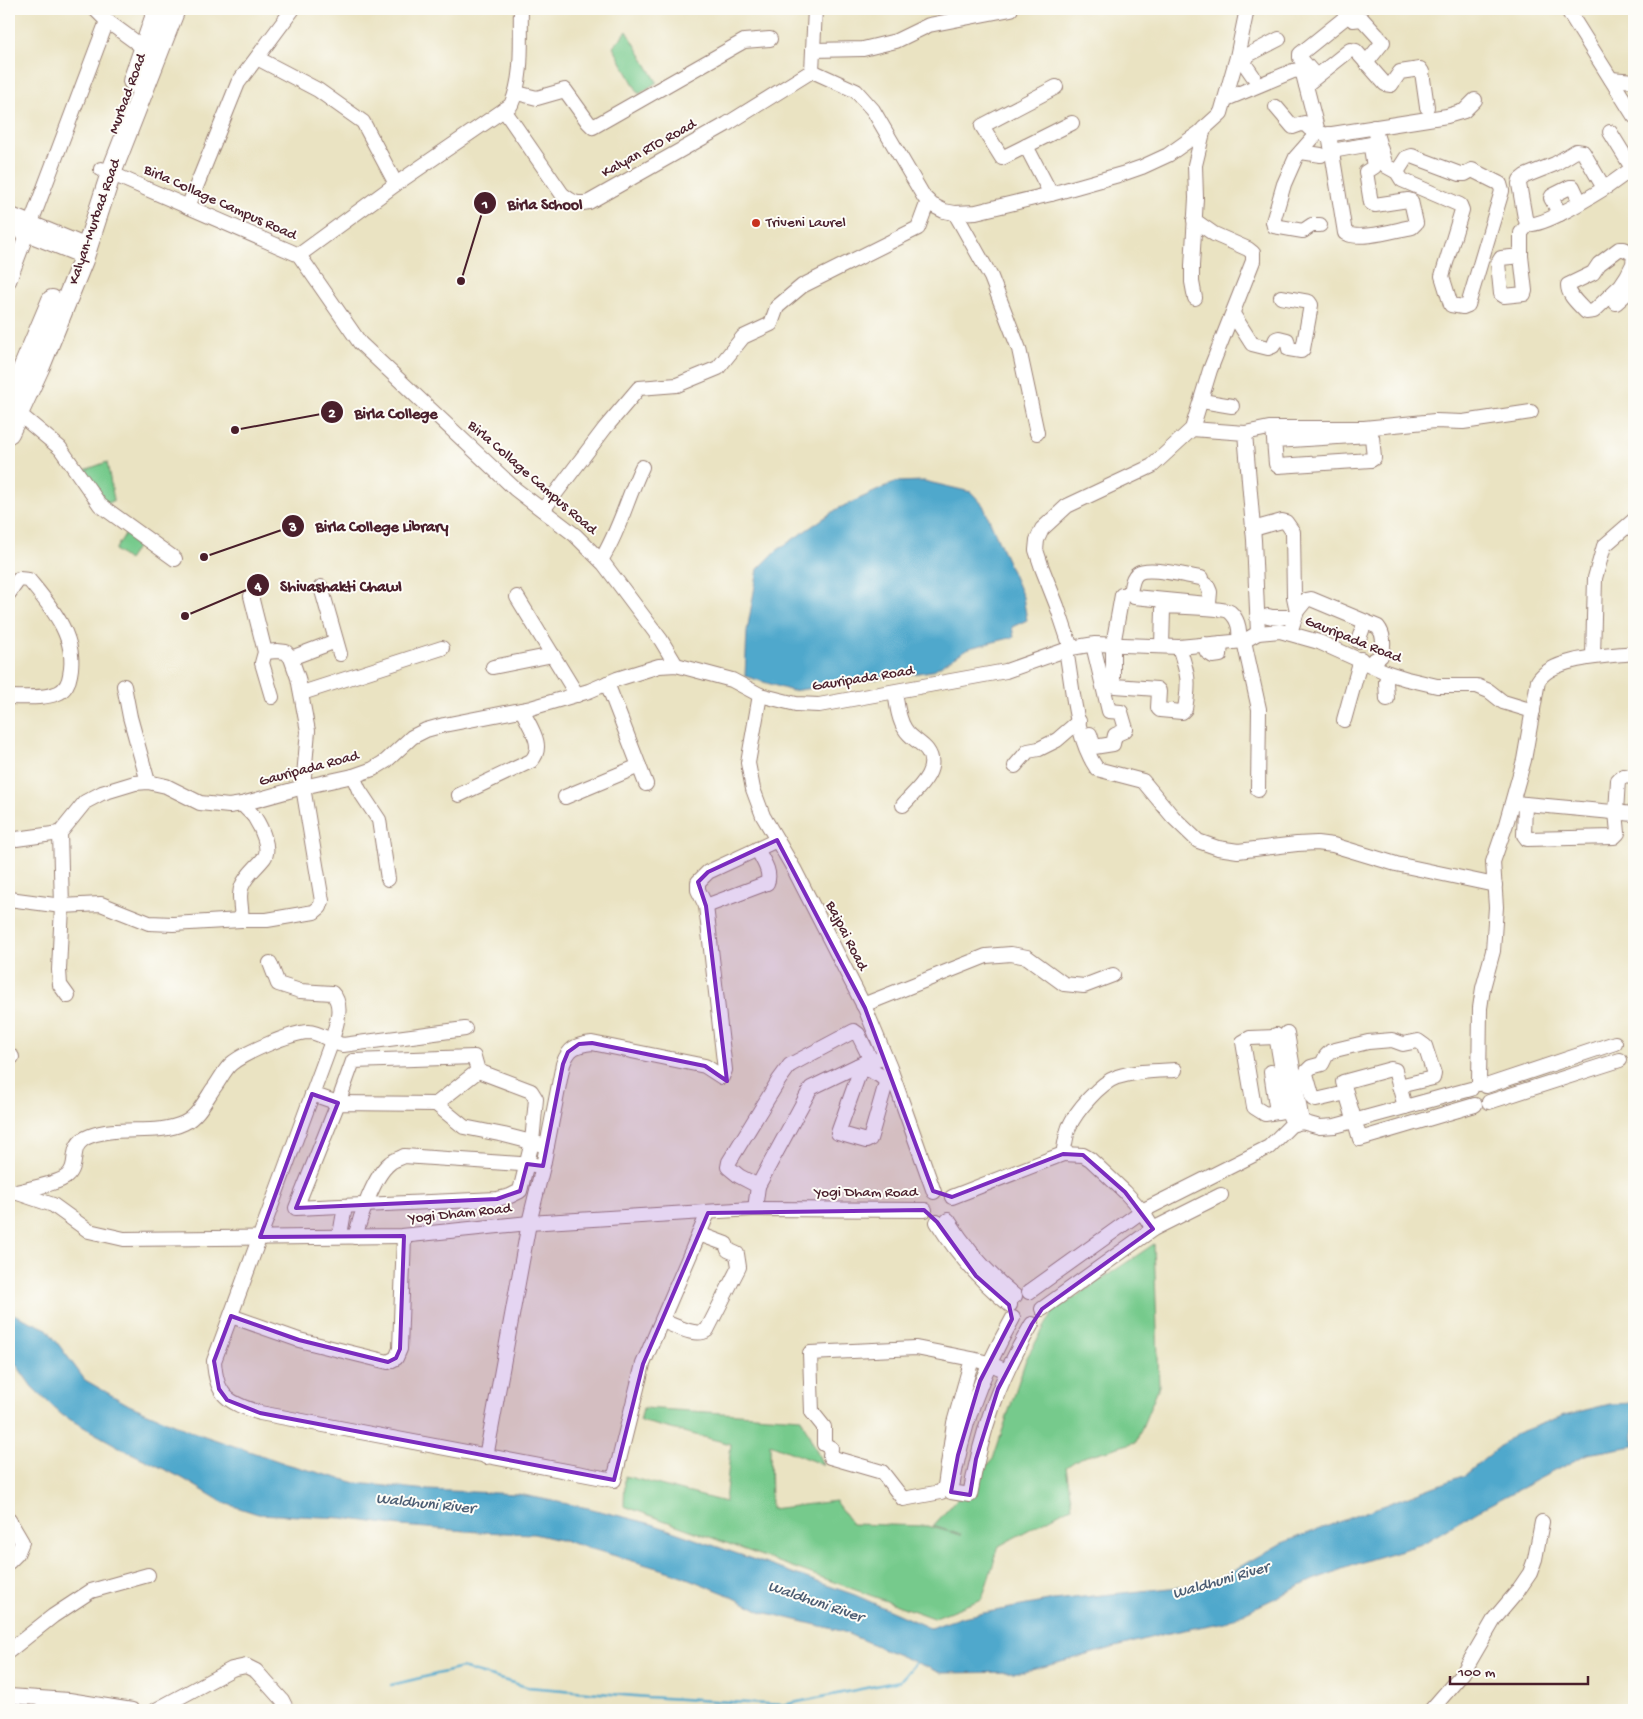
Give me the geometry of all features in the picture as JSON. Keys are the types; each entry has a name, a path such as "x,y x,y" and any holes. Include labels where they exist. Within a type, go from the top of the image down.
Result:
{"highway":[{"name":"Murbad Road","path":"106,171 158,9"},
{"name":"Kalyan-Murbad Road","path":"9,433 12,408 40,366 106,171 175,9"}],"street":[{"path":"95,9 107,21 144,48"},
{"path":"188,207 238,83 293,9"},
{"path":"521,9 517,93 537,98 565,90 593,127 744,41 770,39"},
{"path":"815,9 812,71 856,91 866,100 924,197 944,210 955,213 976,212 1052,194 1142,167 1168,155 1221,113 1240,60 1247,9"},
{"path":"813,50 864,50 896,41 930,25 1011,9"},
{"path":"1567,9 1634,116"},
{"path":"1366,62 1382,46 1383,42 1362,20 1353,20 1350,16 1346,16 1300,54 1300,58 1311,81 1345,233 1350,236 1412,227 1416,223 1411,201 1375,205 1371,203 1366,172 1374,167 1371,128"},
{"path":"9,281 107,21"},
{"path":"1240,60 1279,39"},
{"path":"1311,81 1350,50 1356,51 1385,84 1390,84 1400,72 1420,69 1427,107"},
{"path":"257,58 318,90 363,122 396,184"},
{"path":"1240,60 1253,76"},
{"path":"1226,99 1300,70 1311,81"},
{"name":"Kalyan RTO Road","path":"504,110 562,194 572,202 581,204 589,202 727,124 812,71"},
{"path":"1611,79 1634,81"},
{"path":"1056,87 982,126 1002,158 1072,123"},
{"name":"Birla Collage Campus Road","path":"299,255 396,184 511,105 517,93"},
{"path":"1276,107 1293,127 1306,120 1310,128 1324,133 1448,116 1464,111 1474,100"},
{"path":"1195,298 1192,274 1195,164 1204,128"},
{"path":"1371,128 1386,166 1397,172 1402,180 1460,205 1462,210 1442,276 1451,305 1463,307 1468,305 1502,191 1500,184 1472,170 1465,174 1460,174 1412,156 1406,158 1397,172"},
{"path":"1528,224 1534,225 1560,214 1634,169 1610,132"},
{"path":"1320,226 1312,225 1303,231 1274,226 1273,222 1284,184 1296,157 1324,133"},
{"path":"1301,152 1326,153 1371,144"},
{"path":"1026,146 1052,194"},
{"path":"1528,224 1525,218 1519,184 1520,180 1525,176 1555,164 1576,151 1583,152 1604,188"},
{"name":"Birla Collage Campus Road","path":"106,171 299,255 360,343 515,489 575,535 601,560 656,634 676,666"},
{"path":"1560,214 1551,198 1552,196 1573,187 1580,202"},
{"path":"543,510 604,428 639,388 677,385 718,368 743,337 771,324 776,307 802,286 918,228 928,201"},
{"path":"955,213 991,277 1019,349 1036,433"},
{"path":"9,214 30,228 80,249"},
{"path":"1093,645 1109,712 1121,712 1126,729 1115,735 1113,744 1094,747 1082,719 1068,649 1036,550 1037,540 1042,529 1067,506 1152,466 1192,429 1210,370 1253,261 1253,253 1248,249 1214,234 1194,220"},
{"path":"1521,256 1521,233 1528,224"},
{"path":"9,227 30,228"},
{"path":"1619,249 1624,249 1634,254 1627,276 1620,285 1594,311 1586,312 1575,300 1568,289 1568,285 1593,273 1599,264 1619,249"},
{"path":"1616,303 1634,286"},
{"path":"1233,314 1252,344 1268,348 1273,346 1276,339 1280,338 1287,340 1289,349 1301,350 1303,349 1310,302 1281,297"},
{"path":"1202,400 1232,406"},
{"path":"12,408 60,448 100,506 175,559"},
{"path":"1274,435 1434,421 1463,422 1531,412"},
{"path":"1192,429 1274,435 1369,436 1372,437 1374,458 1371,460 1278,466 1276,464 1274,435"},
{"path":"1245,433 1253,529 1258,633"},
{"path":"601,560 612,543 627,500 642,467"},
{"path":"1253,529 1282,520 1291,528 1293,532 1296,614"},
{"path":"1593,657 1595,578 1597,567 1604,546 1634,520"},
{"path":"1130,594 1133,579 1138,573 1147,570 1204,582 1210,592 1209,603 1207,604 1130,594 1122,595 1113,645 1113,684 1115,686 1157,688 1159,691 1158,708 1160,710 1182,712 1185,710 1189,685 1188,675 1179,647"},
{"path":"9,593 16,582 22,579 29,580 49,605 66,632 72,666 70,678 60,693 51,696 9,697"},
{"path":"291,658 338,648 320,587"},
{"path":"251,596 265,652 262,663 272,697"},
{"path":"518,597 577,694"},
{"path":"1290,633 1296,614 1306,600 1311,599 1378,627 1384,638 1380,656 1365,661 1344,720"},
{"path":"1162,646 1162,609 1167,606 1227,610 1236,619 1240,627 1241,641 1259,709 1258,790"},
{"path":"1268,616 1272,618 1296,614"},
{"path":"1358,641 1365,622"},
{"name":"Gauripada Road","path":"60,832 86,802 102,793 136,783 148,782 166,786 200,803 230,806 242,804 303,787 353,776 373,769 386,761 412,737 444,724 522,710 577,694 659,666 676,666 732,680 760,695 796,704 819,705 1006,670 1068,649 1093,645 1179,647 1241,641 1258,633 1280,631 1320,642 1365,661 1385,674 1437,686 1477,686 1489,691 1503,702 1533,711"},
{"path":"302,694 442,648"},
{"path":"9,900 62,906 101,904 149,923 173,924 267,920 298,916 314,912 320,908 322,892 303,787 308,731 302,694 291,658 286,652 277,650 265,652"},
{"path":"1634,653 1593,657 1556,666 1541,677 1537,686 1524,760 1519,803 1524,835 1527,839 1614,837 1618,833 1616,812 1618,780 1623,776 1634,777"},
{"path":"493,667 553,655"},
{"path":"1385,674 1387,699"},
{"path":"607,683 646,784"},
{"path":"124,686 130,717 148,782"},
{"path":"895,692 904,729 927,750 931,758 931,770 922,784 903,805"},
{"name":"Bajpai Road","path":"760,695 748,763 753,789 763,816 794,869 863,1005 885,1057 934,1192"},
{"path":"459,795 531,761 536,756 538,744 522,710"},
{"path":"1015,766 1028,751 1039,749 1057,740 1082,719"},
{"path":"1082,719 1081,733 1090,758 1097,770 1143,781 1173,817 1198,841 1218,848 1238,851 1297,844 1334,845 1396,864 1495,885"},
{"path":"565,797 639,766"},
{"path":"353,776 359,790 379,820 388,879"},
{"path":"1519,803 1634,814"},
{"path":"1482,1104 1469,1096 1479,1086 1480,1008 1483,988 1493,951 1496,906 1493,862 1519,803"},
{"path":"241,920 240,894 242,884 266,856 266,846 261,831 255,818 242,804"},
{"path":"9,840 60,832 62,906 59,970 60,985 68,996"},
{"path":"486,1456 529,1223 543,1166 563,1064 568,1052 579,1044 592,1043 705,1066 722,1077 725,1070 706,906 698,890 698,882 708,872 777,840"},
{"path":"706,906 767,882 769,873 757,849"},
{"path":"863,1005 986,956 1011,954 1027,957 1064,984 1084,986 1112,975"},
{"path":"270,963 278,984 300,991 332,993 337,998 340,1006 332,1042 214,1361 219,1390 227,1400 260,1413 614,1480 643,1364 708,1212"},
{"path":"13,1191 66,1177 72,1170 76,1148 80,1140 90,1135 161,1128 184,1123 194,1116 230,1065 250,1052 289,1036 308,1032 320,1034 332,1042 343,1045 465,1029"},
{"path":"758,1186 734,1173 728,1167 729,1162 779,1080 790,1065 854,1031 858,1034 862,1064 838,1133 866,1141 870,1139 886,1083 883,1077 862,1064"},
{"path":"1276,1036 1271,1066 1283,1111 1297,1123 1320,1127 1335,1126 1479,1086 1615,1043"},
{"path":"1276,1036 1289,1081 1297,1123"},
{"path":"1276,1036 1250,1038 1243,1042 1254,1107 1265,1114 1283,1111"},
{"path":"1346,1093 1316,1100 1313,1098 1306,1074 1307,1071 1311,1067 1322,1064 1331,1051 1368,1042 1392,1040 1403,1044 1418,1041 1425,1046 1434,1074 1433,1078 1399,1086"},
{"path":"474,1057 478,1071 531,1091 536,1098 532,1142 520,1191 510,1196 497,1198 296,1208 353,1061 474,1057"},
{"path":"755,1209 758,1186 811,1088 862,1064 885,1057"},
{"path":"1405,1107 1395,1070 1391,1069 1343,1082 1360,1139 1482,1104 1620,1060"},
{"path":"1063,1154 1069,1127 1090,1098 1101,1087 1115,1078 1137,1072 1175,1070"},
{"path":"436,1104 478,1071"},
{"path":"1283,1111 1289,1081"},
{"path":"1479,1086 1491,1095 1482,1104"},
{"path":"314,1090 339,1099 436,1104 464,1127 547,1146"},
{"path":"1029,1292 1142,1211 1269,1148 1297,1123"},
{"path":"952,1197 1063,1154 1083,1155 1090,1159 1125,1192 1142,1211 1153,1229"},
{"path":"355,1237 364,1205 382,1173 389,1163 404,1156 543,1166"},
{"name":"Yogi Dham Road","path":"13,1191 53,1205 89,1231 124,1239 404,1236 529,1223 755,1209 925,1210"},
{"path":"944,1191 955,1201 955,1212 943,1221 930,1217 925,1210 926,1200 934,1192 944,1191"},
{"path":"1042,1309 1153,1229 1221,1195"},
{"path":"340,1236 345,1206"},
{"path":"943,1221 948,1239 966,1264 993,1292 1012,1307 1021,1324 1032,1324"},
{"path":"662,1321 695,1332 703,1333 708,1330 739,1267 737,1254 728,1250 726,1244 698,1234"},
{"path":"231,1316 299,1340 388,1362 396,1358 400,1349 404,1236"},
{"path":"1021,1292 1029,1292 1040,1300 1042,1309 1039,1318 1032,1324 998,1389 976,1459 970,1495 951,1492 967,1418 1012,1307 1021,1292"},
{"path":"972,1359 954,1423 945,1486 941,1492 902,1499 882,1472 830,1457 831,1448 824,1444 824,1427 812,1412 810,1354 916,1348 972,1359 988,1363 1007,1371"},
{"path":"9,1520 22,1542 17,1554 9,1562"},
{"path":"1431,1710 1463,1673 1495,1618 1530,1573 1535,1559 1542,1522"},
{"path":"9,1651 53,1616 91,1591 148,1575"},
{"path":"156,1710 232,1669 246,1666 256,1671 282,1700 285,1706 284,1710"},
{"path":"9,1696 69,1700 132,1710"}],"highlighted area":[{"path":"777,840 865,1008 933,1191 952,1197 1063,1154 1083,1155 1125,1192 1153,1229 1042,1309 1032,1324 998,1389 976,1459 970,1495 951,1492 958,1455 980,1381 1012,1319 1009,1305 976,1276 937,1222 924,1210 708,1213 643,1364 614,1480 260,1413 227,1400 219,1389 214,1361 231,1316 299,1340 388,1362 396,1358 400,1349 404,1236 260,1237 312,1094 338,1103 296,1208 497,1199 520,1191 527,1164 543,1166 563,1064 568,1052 579,1044 592,1043 705,1066 727,1081 706,906 698,882 708,872"}],"green space":[{"path":"627,31 657,82 639,94 613,47"},
{"path":"107,462 114,500 106,505 82,471"},
{"path":"127,531 141,541 128,560 115,550"},
{"path":"1154,1244 1159,1386 1136,1442 1080,1458 1066,1467 1072,1506 999,1546 982,1599 933,1618 624,1506 625,1476 725,1502 731,1444 640,1421 643,1408 801,1418 823,1465 770,1444 771,1509 835,1501 852,1524 928,1526 961,1535 933,1526 993,1459 1026,1359 1053,1312"}],"water":[{"path":"924,481 971,492 983,505 1023,597 1027,620 1012,627 1014,637 969,648 932,671 792,691 745,676 747,631 758,569 776,551 837,509 896,482"},
{"name":"Waldhuni River","path":"9,1312 47,1329 85,1380 129,1405 190,1431 287,1464 356,1483 428,1490 518,1494 588,1508 652,1524 855,1595 930,1628 962,1617 1054,1600 1209,1584 1282,1543 1465,1475 1515,1434 1565,1415 1610,1404 1634,1403 1634,1446 1587,1454 1477,1511 1422,1544 1368,1560 1313,1580 1225,1622 1164,1634 1024,1672 941,1673 841,1631 763,1612 724,1593 674,1573 568,1542 534,1534 401,1526 342,1518 258,1514 224,1503 182,1478 121,1448 62,1415 32,1387 13,1360 9,1358"}],"waterway":[{"path":"391,1685 462,1668 527,1687 647,1697 783,1705 900,1681 917,1661"}],"place":[{"name":"Triveni Laurel","path":"756,223"},
{"name":"Birla School","path":"461,281"},
{"name":"Birla College","path":"235,430"},
{"name":"Birla College Library","path":"204,557"},
{"name":"Shivashakti Chawl","path":"185,616"}]}
